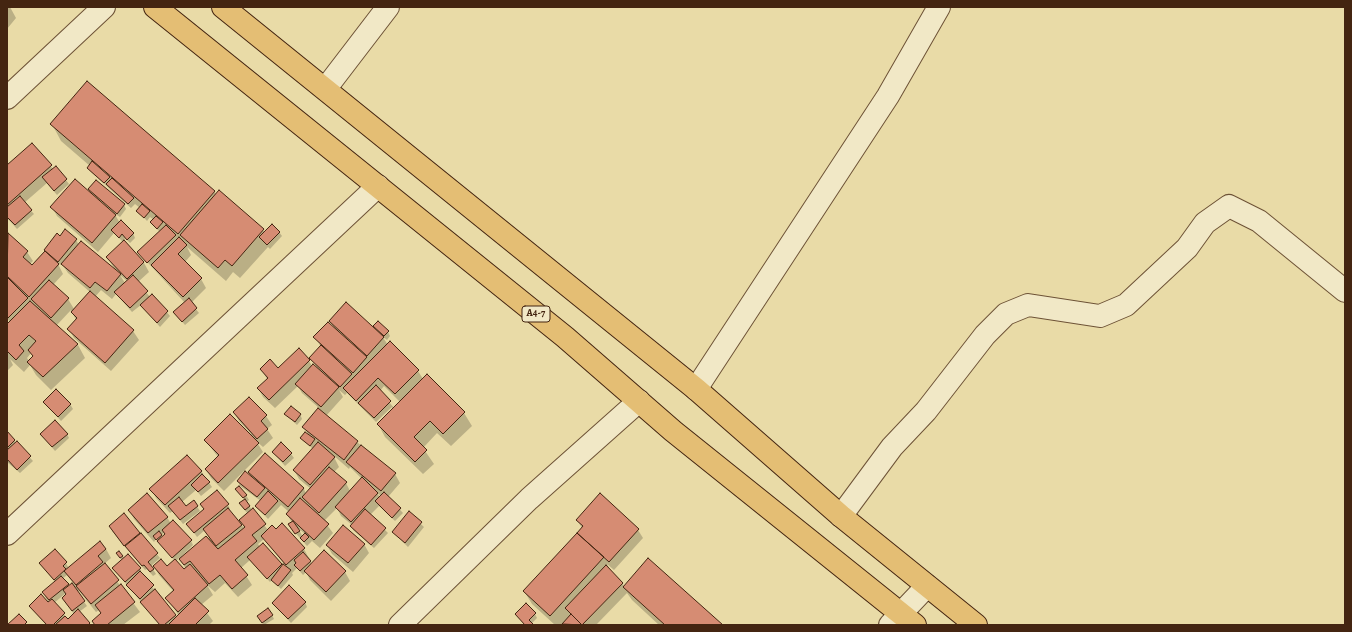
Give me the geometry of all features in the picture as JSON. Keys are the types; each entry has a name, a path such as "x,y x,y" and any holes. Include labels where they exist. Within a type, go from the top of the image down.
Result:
{"highway":[{"name":"A4-7","path":"155,7 565,337 638,401 902,622"},
{"path":"223,7 326,88 696,389 841,516 976,625"}],"street":[{"path":"7,98 104,7"},
{"path":"326,88 388,7"},
{"path":"696,389 888,96 939,7"},
{"path":"7,534 378,186"},
{"path":"841,516 892,447 926,411 985,335 1006,314 1028,304 1100,316 1126,305 1187,248 1205,223 1229,206 1259,222 1345,292"},
{"path":"400,625 529,499 638,401"},
{"path":"902,622 927,586"}],"building":[{"path":"87,81 215,191 178,234 50,124"},
{"path":"32,143 52,165 7,205 7,165"},
{"path":"92,161 110,177 104,183 87,168"},
{"path":"56,166 67,179 54,191 42,177"},
{"path":"112,178 134,198 128,204 106,184"},
{"path":"75,179 116,215 92,243 50,207"},
{"path":"96,180 125,204 117,214 88,189"},
{"path":"219,190 264,229 232,266 225,260 218,268 180,235"},
{"path":"20,196 32,210 15,225 7,217 7,207"},
{"path":"142,204 150,211 144,218 136,211"},
{"path":"156,216 163,222 157,229 150,222"},
{"path":"121,220 134,233 127,240 122,234 119,238 111,230"},
{"path":"272,224 280,232 267,245 259,237"},
{"path":"166,225 176,235 147,263 137,252"},
{"path":"65,229 77,239 58,262 44,250 57,233 60,236"},
{"path":"8,233 28,251 23,257 32,265 45,251 59,264 29,297 7,276"},
{"path":"179,237 187,245 178,254 202,278 183,297 151,265"},
{"path":"124,240 144,262 127,279 106,257"},
{"path":"81,241 121,274 107,291 95,282 90,288 61,264"},
{"path":"133,275 148,291 130,308 114,292"},
{"path":"7,277 28,298 8,318 7,317"},
{"path":"49,280 69,298 51,318 31,299"},
{"path":"90,291 134,330 105,363 67,329 77,318 71,312"},
{"path":"152,294 168,311 157,323 140,305"},
{"path":"189,298 197,308 182,322 173,312"},
{"path":"30,301 78,344 43,377 27,362 33,356 28,350 36,341 29,335 19,345 24,351 16,360 7,351 7,324"},
{"path":"346,302 384,337 367,356 329,321"},
{"path":"378,321 389,331 384,336 373,326"},
{"path":"328,322 367,357 353,373 313,337"},
{"path":"390,341 419,370 395,394 378,378 356,401 343,388"},
{"path":"321,345 352,374 340,387 309,358"},
{"path":"299,348 310,360 269,400 257,388 268,378 260,369 270,359 278,368"},
{"path":"313,364 339,387 321,407 295,384"},
{"path":"427,374 465,412 443,434 430,421 414,437 427,450 415,462 377,424"},
{"path":"376,385 391,401 374,418 358,403"},
{"path":"56,389 71,404 58,417 43,402"},
{"path":"249,397 267,415 261,421 268,429 257,439 233,412"},
{"path":"291,406 301,414 295,422 284,414"},
{"path":"318,408 358,441 344,460 302,427"},
{"path":"230,414 259,443 218,483 205,469 219,455 204,440"},
{"path":"55,420 68,434 52,447 40,434"},
{"path":"7,431 15,440 7,448"},
{"path":"305,432 315,439 310,446 300,438"},
{"path":"17,441 31,456 17,470 7,459 7,450"},
{"path":"281,442 292,453 283,462 272,452"},
{"path":"318,442 335,457 310,485 293,470"},
{"path":"361,445 396,473 381,491 346,462"},
{"path":"265,453 304,488 288,507 248,472"},
{"path":"187,455 202,471 165,505 149,489"},
{"path":"329,467 347,482 319,513 302,497"},
{"path":"245,471 265,488 257,497 237,481"},
{"path":"202,474 210,482 198,492 191,485"},
{"path":"362,477 378,493 351,522 335,507"},
{"path":"239,486 247,495 243,498 235,489"},
{"path":"217,490 229,504 194,533 186,524 204,509 200,504"},
{"path":"268,491 278,501 265,515 255,506"},
{"path":"384,492 401,508 392,518 375,501"},
{"path":"147,493 168,517 148,533 128,510"},
{"path":"600,493 639,529 609,562 577,533 583,526 576,520"},
{"path":"179,497 186,506 194,500 198,506 180,520 168,506"},
{"path":"300,498 329,524 314,540 286,514"},
{"path":"245,499 250,506 245,510 239,503"},
{"path":"228,508 242,525 216,546 203,529"},
{"path":"253,508 266,524 252,535 257,541 235,560 248,575 232,589 220,575 209,584 190,561 184,565 179,559 206,536 218,549 245,527 239,520"},
{"path":"365,509 386,528 371,545 350,526"},
{"path":"409,511 422,522 405,543 392,532"},
{"path":"124,513 140,533 124,546 109,526"},
{"path":"173,520 192,540 172,558 157,541 165,534 162,530"},
{"path":"293,521 300,531 295,534 288,524"},
{"path":"282,523 305,548 286,565 261,536 272,525 276,529"},
{"path":"343,525 365,544 348,563 326,545"},
{"path":"159,531 162,535 156,540 153,536"},
{"path":"141,533 158,553 148,562 154,569 150,572 144,565 142,566 125,546"},
{"path":"305,533 309,537 304,542 300,538"},
{"path":"577,533 604,557 550,616 523,591"},
{"path":"100,541 106,549 98,556 103,562 76,585 64,571"},
{"path":"263,543 282,564 267,579 247,557"},
{"path":"55,549 67,562 63,566 66,569 54,580 39,563"},
{"path":"324,550 346,571 326,592 304,571"},
{"path":"119,551 123,556 120,558 116,553"},
{"path":"303,552 311,561 300,571 294,565 296,563 294,560"},
{"path":"128,554 141,568 125,582 112,568"},
{"path":"648,558 723,625 665,625 623,587"},
{"path":"161,559 167,566 175,559 184,569 190,564 208,585 178,612 165,598 174,590 153,566"},
{"path":"105,563 119,580 91,604 76,586"},
{"path":"283,564 291,570 278,586 271,580"},
{"path":"606,565 623,583 582,625 565,608"},
{"path":"140,571 154,585 140,599 126,585"},
{"path":"61,576 69,584 49,600 42,592"},
{"path":"72,583 85,601 72,611 62,598 66,594 63,590"},
{"path":"121,584 135,602 107,625 95,625 92,621 101,613 95,605"},
{"path":"289,585 306,602 288,619 272,603"},
{"path":"155,589 176,615 164,625 160,625 140,602"},
{"path":"41,594 48,602 52,599 65,613 53,625 47,625 29,606"},
{"path":"195,598 209,611 195,625 168,625"},
{"path":"526,603 536,613 529,620 534,625 525,625 515,614"},
{"path":"268,608 273,615 262,623 257,616"},
{"path":"78,609 90,623 88,625 55,625 65,616 68,619"},
{"path":"19,614 27,622 24,625 7,625"},
{"path":"571,614 582,625 562,624"}]}
